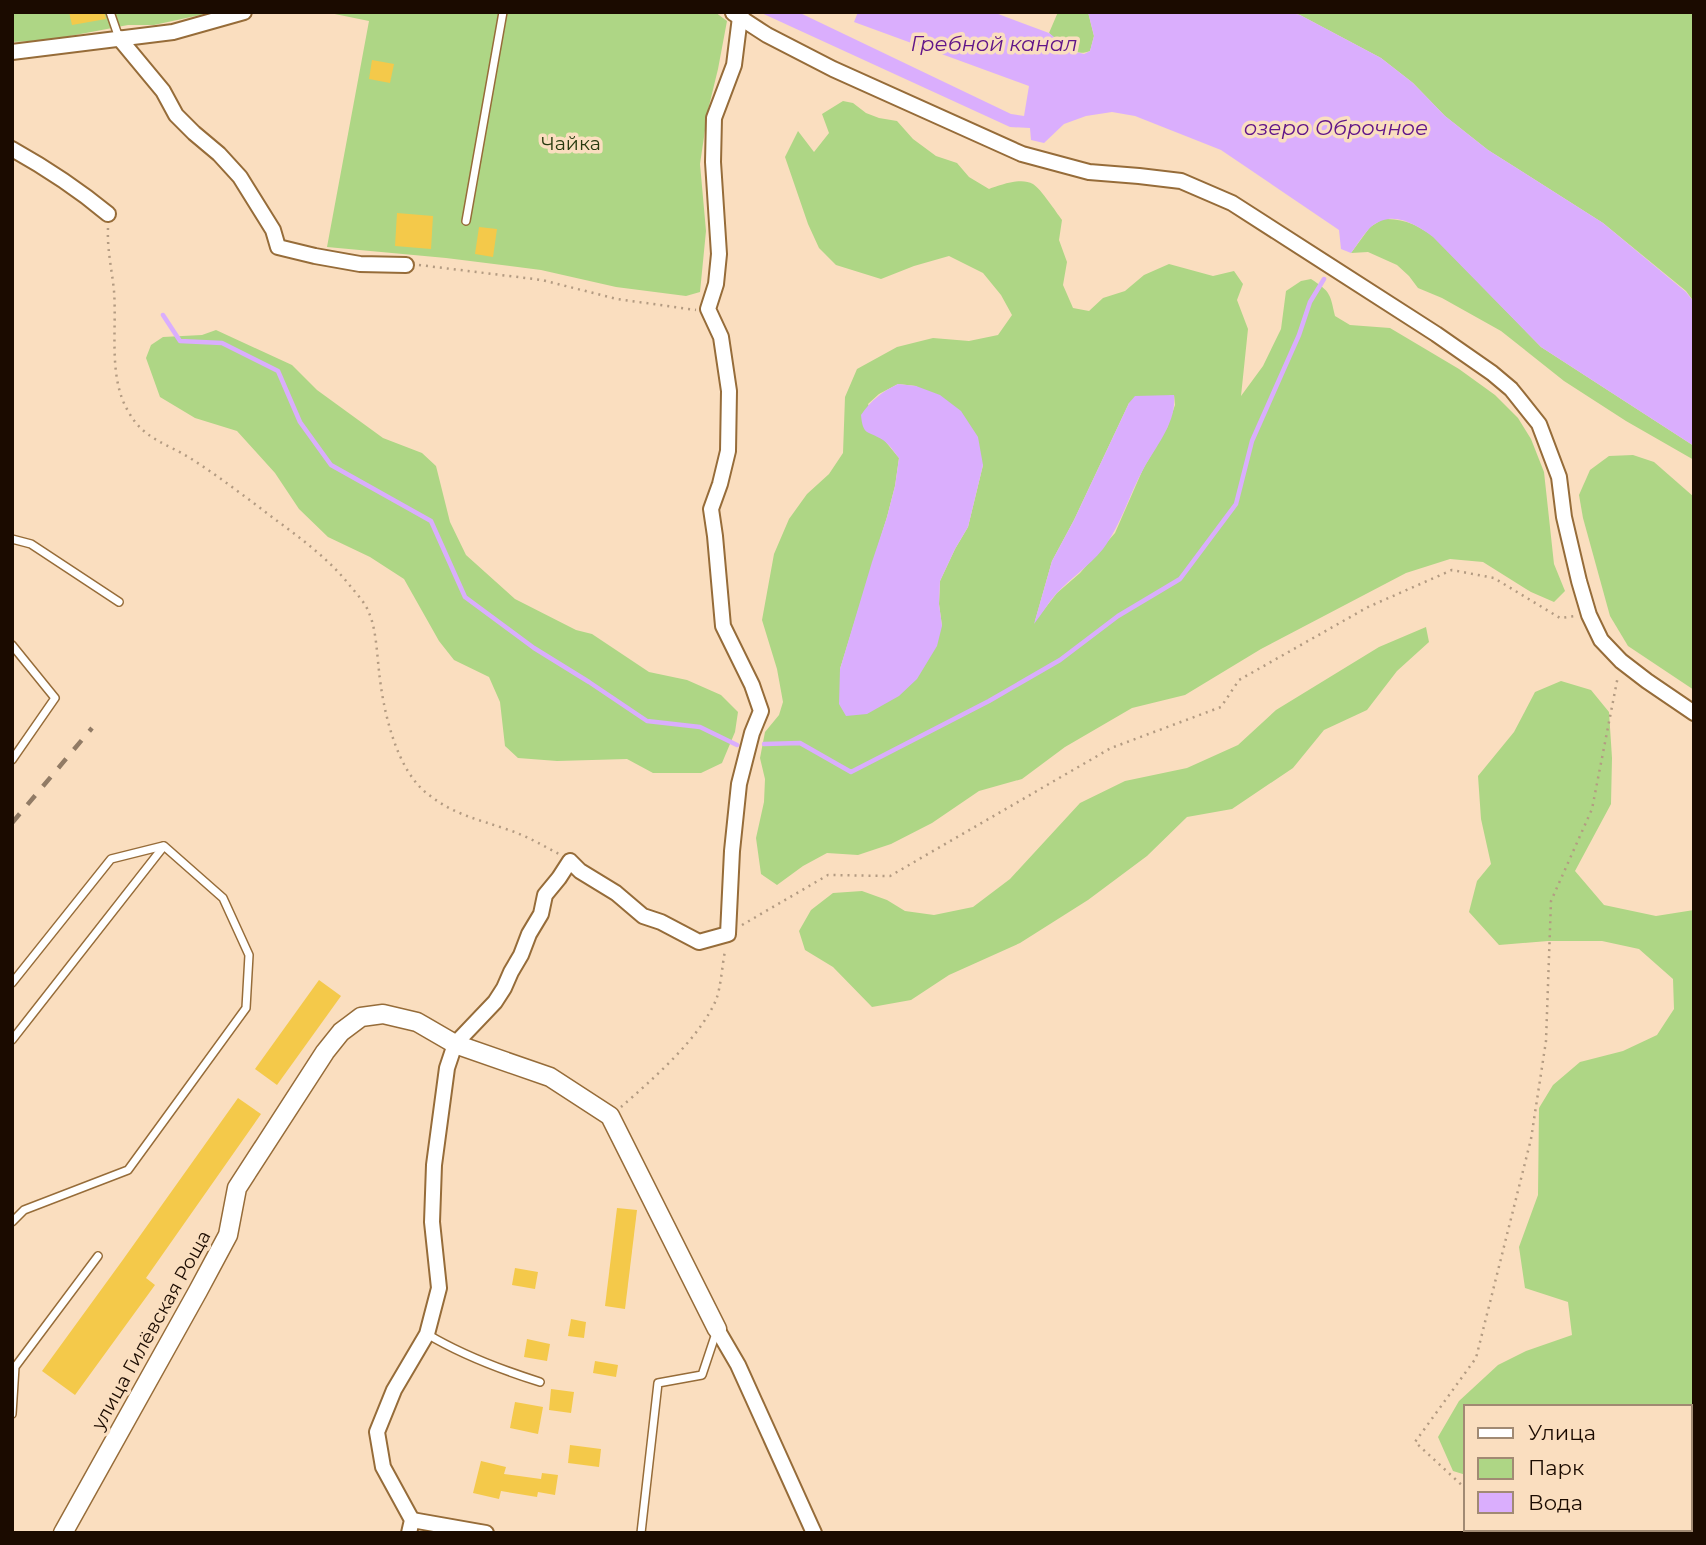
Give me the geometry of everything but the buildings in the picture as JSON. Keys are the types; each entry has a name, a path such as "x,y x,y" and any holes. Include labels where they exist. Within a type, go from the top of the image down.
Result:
{"street":[{"path":"12,52 173,32 244,12"},
{"path":"486,1533 410,1526 383,1467 377,1432 394,1390 428,1334 439,1288 432,1222 433,1165 447,1068 455,1044 495,1002 504,988 529,933 541,914 545,895 570,860 580,871 616,893 643,916 661,922 698,942 727,934 739,784 752,733 761,711 752,685 723,626 711,509 728,451 729,391 721,337 708,309 716,284 719,254 713,162 714,118 734,65 738,14"},
{"path":"738,14 767,35 833,69 1022,154 1089,172 1181,181 1232,202 1436,334 1480,366 1511,389 1539,424 1559,477 1564,517 1579,581 1589,615 1601,640 1621,661 1694,713"},
{"path":"119,38 163,91 176,115 240,177 273,230 278,247 360,264 406,265"},
{"path":"12,149 82,192 108,214"},
{"name":"улица Гилёвская Роща","path":"63,1533 228,1235 237,1188 325,1052 341,1032 360,1017 383,1014 417,1022 455,1044 550,1077 610,1116"},
{"path":"610,1116 738,1365 814,1533"}],"lane":[{"path":"110,12 119,38"},
{"path":"466,222 503,12"},
{"path":"12,539 31,544 120,602"},
{"path":"12,645 55,698 12,760"},
{"path":"12,983 111,859 164,846"},
{"path":"12,1040 164,846"},
{"path":"12,1222 24,1210 128,1170 246,1008 249,955 223,898 164,846"},
{"path":"12,1414 15,1367 98,1256"},
{"path":"641,1533 658,1383 702,1375 718,1329"},
{"path":"428,1334 442,1343 540,1382"}],"path":[{"path":"108,214 107,244 114,293 114,347 120,393 128,412 145,434 189,457 254,503 316,550 351,586 369,613 377,648 383,698 396,749 407,771 427,794 465,817 508,829 570,860"},
{"path":"406,265 446,267 541,280 617,299 692,311 708,309"},
{"path":"610,1116 664,1068 698,1029 716,999 727,934 828,875 890,876 1111,748 1221,707 1239,680 1368,607 1452,570 1494,578 1560,618 1589,615"},
{"path":"1464,1487 1415,1442 1476,1358 1531,1139 1546,1041 1551,901 1592,808 1621,661"}],"green space":[{"path":"12,12 214,12 154,25 128,25 49,40 12,42"},
{"name":"Чайка","path":"325,12 715,12 727,21 708,110 700,164 706,231 700,292 686,296 616,287 541,270 327,247 369,21"},
{"path":"1058,12 1088,12 1094,36 1090,51 1073,51 1049,33"},
{"path":"1289,12 1694,12 1694,302 1686,291 1603,223 1488,150 1445,116 1413,83 1381,58 1300,15"},
{"path":"843,101 853,103 866,113 897,121 913,139 936,156 957,163 969,177 989,189 1017,181 1033,184 1062,220 1059,240 1067,262 1063,285 1073,308 1089,311 1103,298 1125,291 1144,275 1169,264 1213,276 1234,271 1243,284 1237,300 1248,329 1241,396 1263,366 1281,329 1286,291 1301,281 1311,279 1329,294 1335,316 1350,325 1390,328 1459,369 1495,395 1518,418 1531,439 1544,472 1554,564 1565,591 1554,602 1531,592 1483,562 1450,559 1406,573 1261,649 1185,695 1132,708 1065,747 1022,779 979,791 932,823 891,844 858,855 827,853 777,885 761,874 756,838 764,802 765,779 760,758 765,732 779,715 783,702 777,669 762,620 774,554 789,519 807,494 829,474 843,453 845,397 857,369 897,347 933,338 969,341 998,335 1012,315 1001,295 983,273 949,256 881,279 836,265 819,248 785,157 798,131 814,152 829,133 822,114","holes":["898,384 916,386 983,465 968,527 940,581 942,626 840,669 887,517 899,458 885,441 868,404 879,394","1174,395 1175,405 1167,428 1143,469 1115,533 1080,573 1057,593 1035,621 1052,561 1129,403"]},
{"path":"1383,219 1410,223 1433,236 1541,347 1694,446 1694,460 1564,381 1501,331 1442,298 1418,288 1397,265 1368,252 1351,253 1370,227"},
{"path":"216,330 292,365 317,390 383,438 422,453 436,466 450,522 466,555 515,599 576,630 592,634 649,672 687,680 721,695 738,712 735,732 722,763 701,773 653,773 627,759 557,761 518,758 505,746 500,702 489,677 454,660 439,641 404,579 370,557 328,537 299,509 275,473 237,431 195,418 160,397 146,358 151,345 163,337 202,335"},
{"path":"1633,455 1654,462 1694,497 1694,690 1628,646 1610,616 1583,518 1579,495 1590,470 1609,456"},
{"path":"1426,627 1429,642 1397,671 1367,710 1324,730 1293,768 1232,809 1187,817 1147,856 1088,900 1020,943 949,975 911,1000 872,1007 833,967 805,950 799,931 811,910 833,893 862,891 887,900 905,911 934,915 973,907 1010,879 1080,803 1125,781 1187,768 1238,745 1276,710 1379,647"},
{"path":"1561,681 1591,690 1609,712 1611,804 1575,871 1604,905 1656,916 1694,910 1694,1533 1540,1531 1692,1531 1692,1405 1464,1405 1464,1474 1453,1471 1438,1437 1459,1401 1498,1365 1526,1351 1572,1335 1568,1302 1525,1288 1519,1247 1538,1195 1539,1108 1553,1085 1580,1062 1623,1051 1657,1035 1674,1009 1673,979 1639,949 1602,941 1499,945 1469,912 1477,881 1491,864 1481,819 1478,776 1514,732 1535,692"}],"water":[{"name":"озеро Оброчное","path":"759,12 798,12 1011,114 1024,116 1029,86 854,22 858,12 993,12 1049,33 1072,51 1084,54 1090,51 1094,36 1088,12 1289,12 1300,15 1381,58 1413,83 1445,116 1488,150 1603,223 1686,292 1694,302 1694,446 1541,347 1433,237 1411,224 1396,219 1380,221 1369,229 1351,253 1341,249 1339,230 1221,150 1135,116 1112,112 1086,116 1064,124 1044,143 1031,140 1030,128 1010,127"},
{"path":"898,384 916,386 940,395 961,411 978,437 983,465 968,527 940,581 942,626 937,646 917,679 899,696 867,714 846,716 839,704 840,669 887,517 899,458 885,442 865,430 861,415 877,397"},
{"path":"1174,395 1172,415 1165,433 1139,478 1109,540 1098,555 1056,594 1034,624 1052,561 1129,403 1135,396"}],"waterway":[{"path":"764,744 800,743 851,772 989,701 1060,660 1118,616 1180,579 1236,504 1252,441 1299,335 1310,302 1324,279"},
{"path":"163,315 180,341 222,343 278,371 300,422 331,465 431,521 465,597 534,648 647,721 700,727 737,745"}],"railway":[{"path":"12,823 92,728"}],"water label":[{"name":"Гребной канал","path":"994,43"}]}
